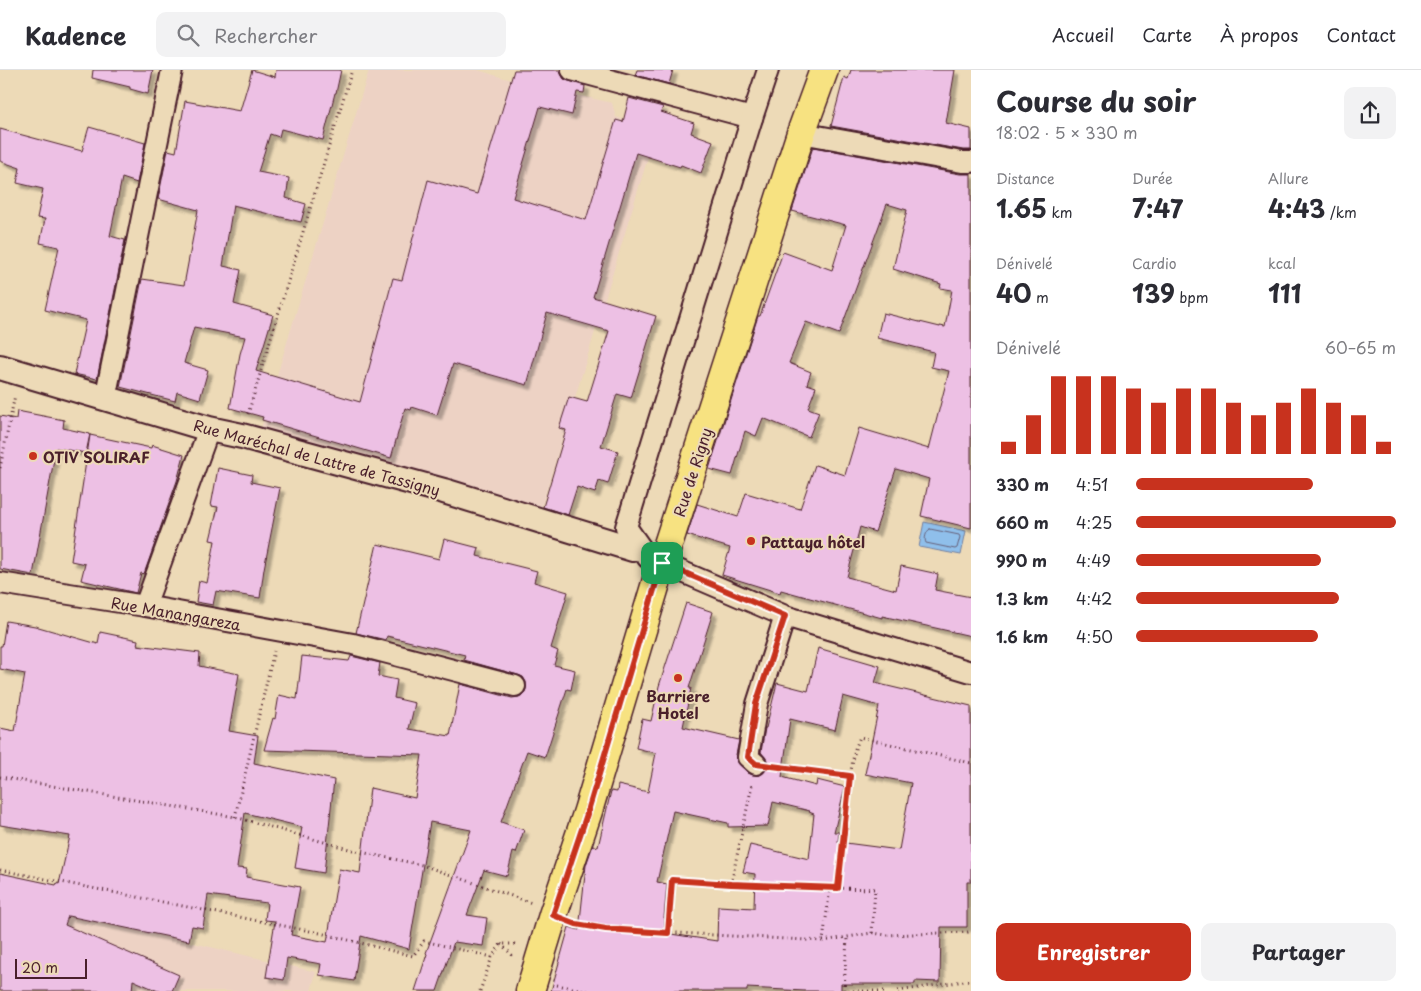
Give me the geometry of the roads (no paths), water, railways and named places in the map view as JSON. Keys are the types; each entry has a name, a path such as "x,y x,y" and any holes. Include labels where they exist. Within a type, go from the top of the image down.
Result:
{"main road":[{"name":"Rue de Rigny","path":"532,986 544,910 588,811 648,557 824,70"}],"street":[{"path":"105,399 172,70"},
{"path":"572,70 752,118"},
{"path":"768,70 626,527 648,557 785,616 971,672"},
{"path":"801,133 962,162 971,162"},
{"name":"Rue Maréchal de Lattre de Tassigny","path":"10,370 209,429 242,436 444,491 648,557"},
{"path":"145,606 209,429"},
{"name":"Rue Manangareza","path":"0,583 145,606 353,644 515,686"},
{"path":"756,764 748,757 756,704 785,616"}],"water":[{"path":"924,522 966,531 961,555 919,547"}],"place":[{"name":"OTIV SOLIRAF","path":"33,456"},
{"name":"Pattaya hôtel","path":"751,541"},
{"name":"Barriere Hotel","path":"678,678"}]}
